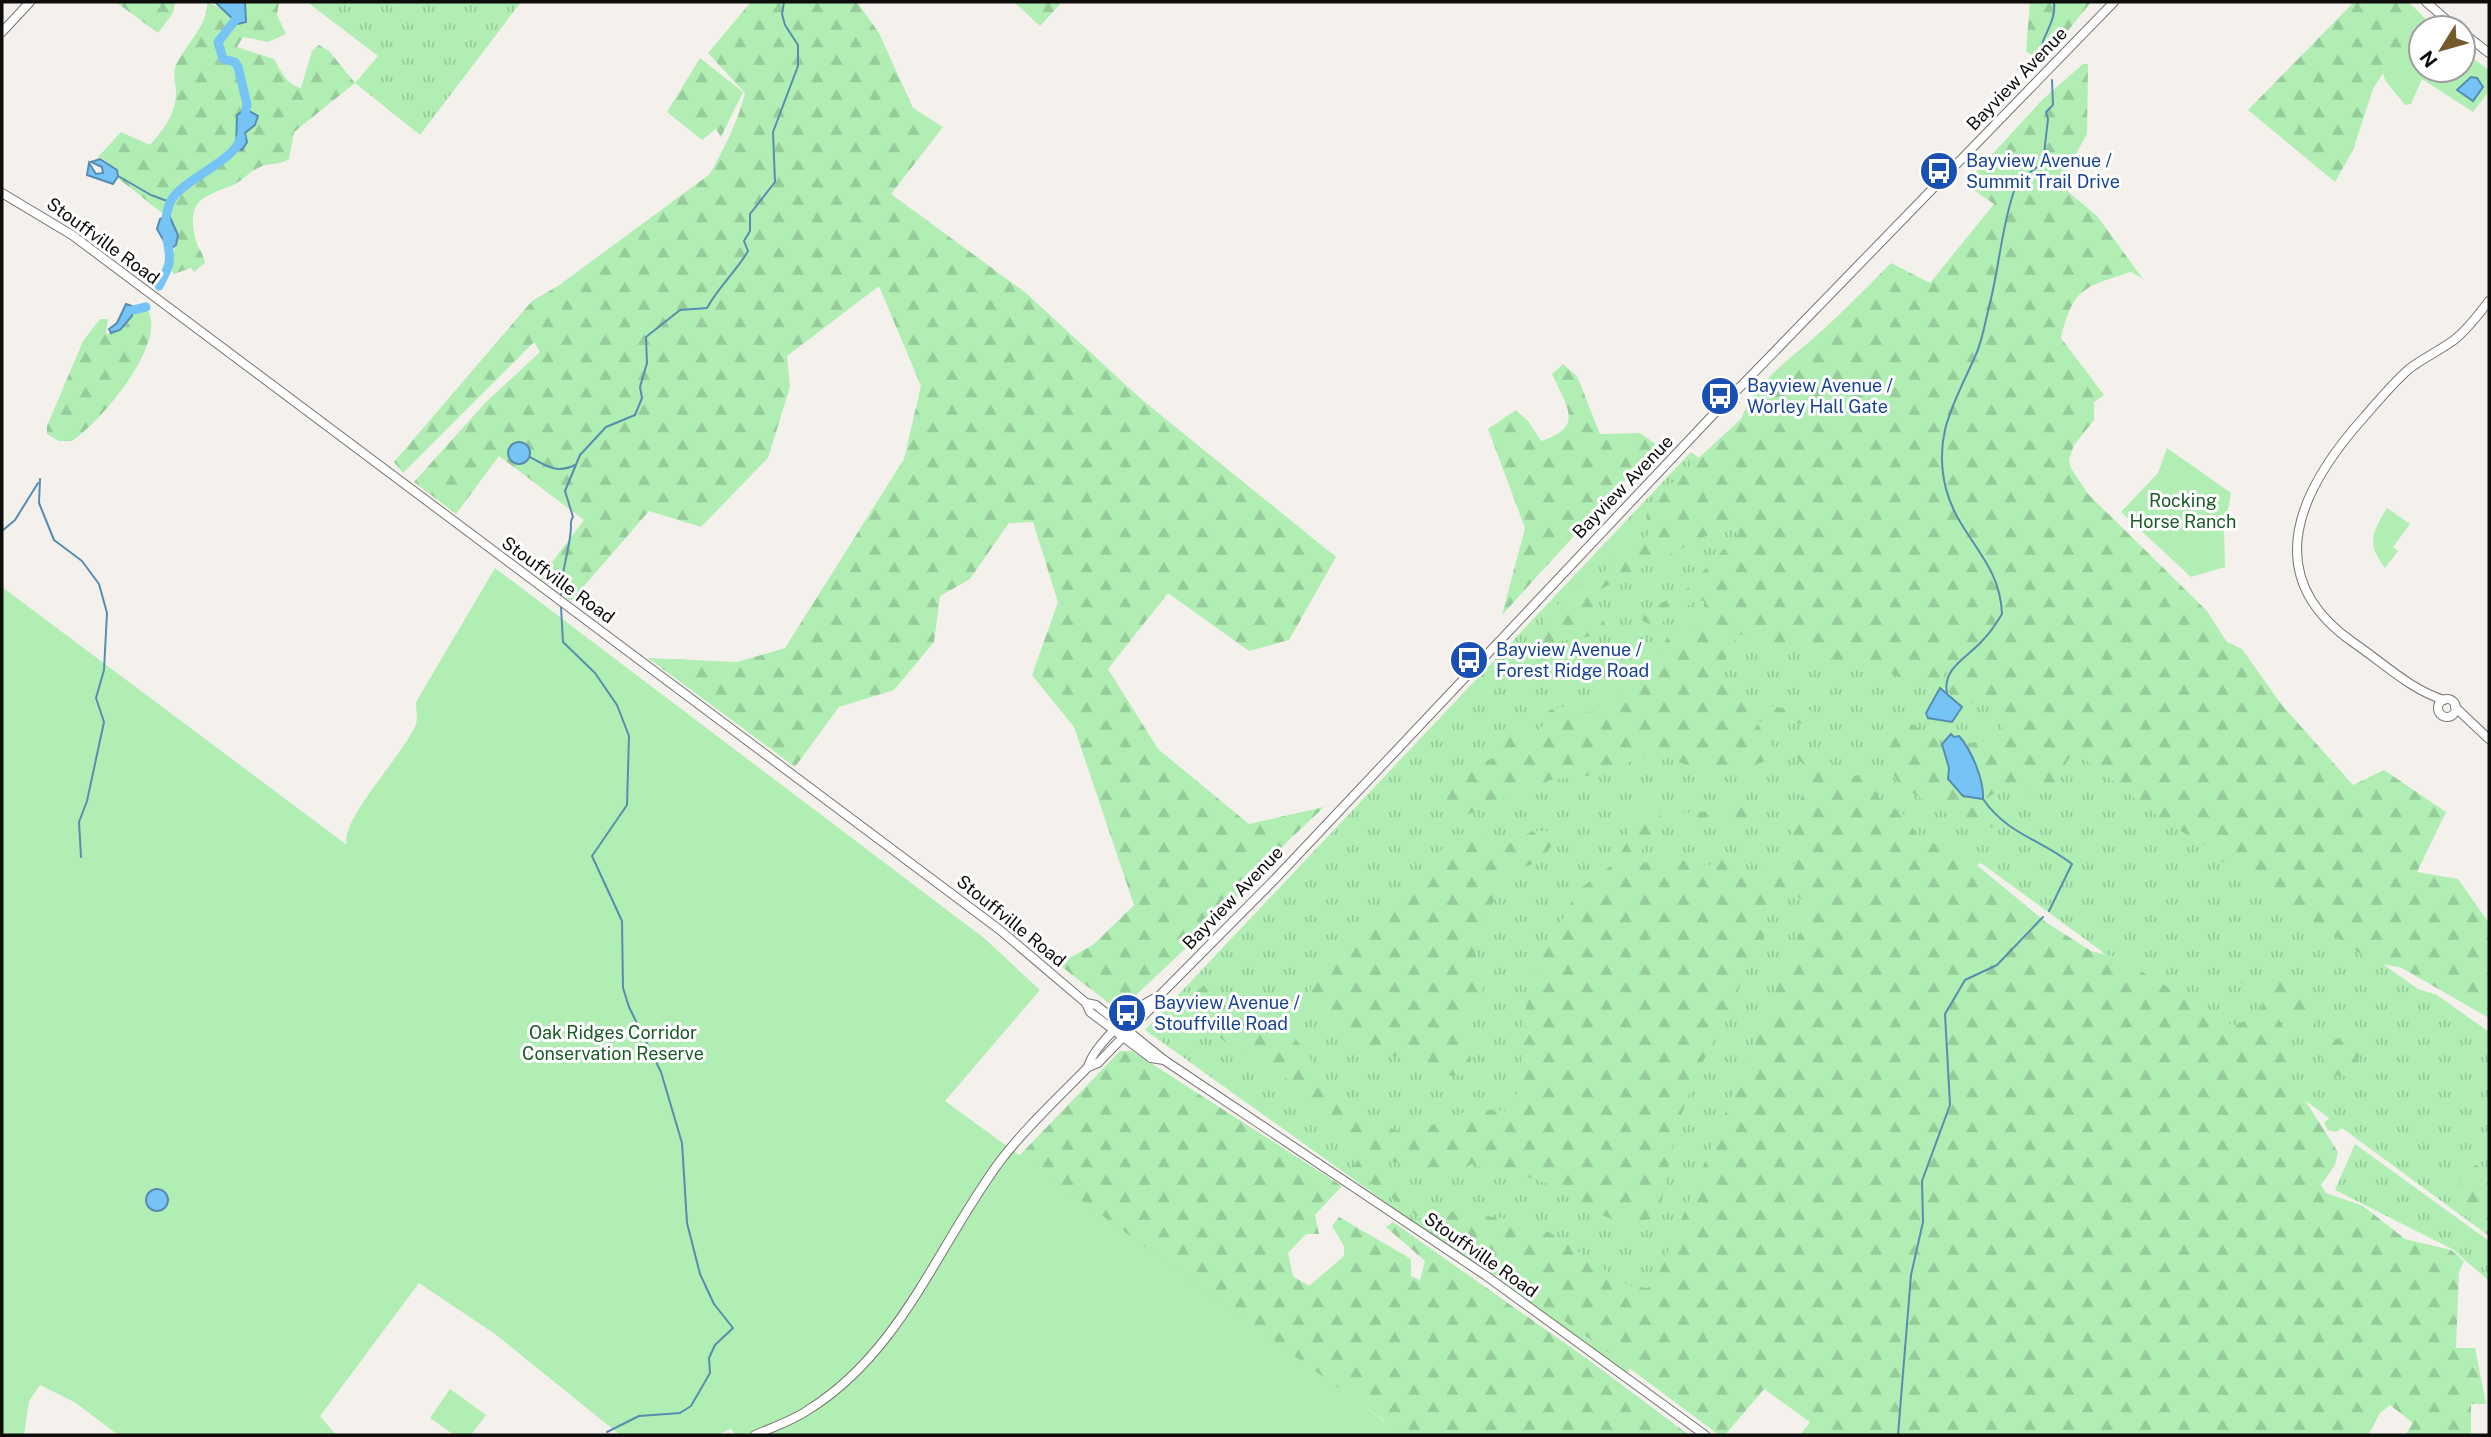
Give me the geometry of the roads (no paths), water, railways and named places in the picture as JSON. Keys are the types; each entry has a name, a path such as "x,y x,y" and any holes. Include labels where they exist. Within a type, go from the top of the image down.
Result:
{"main road":[{"path":"2,33 30,2"},
{"name":"Bayview Avenue","path":"755,1435 809,1410 841,1386 876,1351 906,1312 1000,1161 1088,1067 1098,1063 1152,1007 1158,997 1276,878 1727,400 2114,2"},
{"path":"2426,2 2440,14"},
{"name":"Stouffville Road","path":"2,193 87,246 256,376 852,817 1000,930 1086,1003 1090,1012 1115,1031 1151,1058 1164,1060"},
{"path":"2478,731 2441,716 2438,709 2416,687 2340,632 2319,611 2302,578 2298,527 2312,487 2352,430 2399,379 2461,334 2489,301"},
{"path":"2416,687 2451,701 2455,708 2489,739"},
{"path":"2438,709 2444,700"},
{"path":"2448,717 2455,708"},
{"name":"Bayview Avenue","path":"1088,1067 1091,1056 1122,1024 1145,1002 1158,997"},
{"name":"Stouffville Road","path":"1086,1003 1096,1004 1164,1060 1485,1275 1705,1435"}],"water":[{"path":"215,2 245,2 246,22 238,24"},
{"path":"2477,78 2483,87 2473,101 2457,90 2463,84 2477,84"},
{"path":"246,109 258,116 255,125 245,133 247,142 242,150 236,148 237,115"},
{"path":"100,159 117,170 118,176 113,184 87,175 89,163 96,174 103,173 102,167 91,162"},
{"path":"169,215 178,235 176,245 169,250 157,229 160,219"},
{"path":"126,304 132,306 132,316 120,330 111,333 109,329 117,323"},
{"path":"515,442 523,442 530,449 530,457 523,464 515,464 508,457 508,449"},
{"path":"1940,688 1962,707 1952,722 1928,718 1926,713"},
{"path":"1951,734 1954,737 1959,736 1973,758 1982,783 1983,799 1963,796 1948,779 1949,768 1942,744"},
{"path":"157,1189 165,1192 168,1200 165,1208 157,1211 149,1208 146,1200 149,1192"}],"waterway":[{"path":"230,2 239,15 218,42 223,59 235,62 238,67 247,104 244,120"},
{"path":"561,596 573,517 565,491 580,455 606,427 635,415 642,398 640,387 647,363 646,337 680,310 707,308 748,251 744,241 750,231 750,214 775,182 773,132 798,66 798,45 785,25 782,14 784,2"},
{"path":"2040,63 2041,47 2053,18 2054,2"},
{"path":"1947,693 1946,684 1952,670 1985,638 2002,614 2000,595 1994,579 1960,522 1946,489 1942,469 1944,434 1954,402 1980,342 2014,191 2019,180 2043,163 2048,119 2046,112 2053,105 2052,80"},
{"path":"165,226 172,199 188,183 230,154 241,137"},
{"path":"118,176 151,195 170,202"},
{"path":"159,286 169,263 167,240"},
{"path":"133,310 146,307"},
{"path":"530,457 557,469 575,465"},
{"path":"40,479 39,503 54,540 82,561 99,584 107,613 104,670 96,698 104,722 87,801 79,822 81,857"},
{"path":"2,531 15,520 38,483"},
{"path":"561,607 563,642 595,673 617,705 629,736 627,805 592,856 622,921 623,988 629,1007 661,1072 682,1143 687,1223 700,1274 714,1304 733,1328 715,1345 709,1358 710,1373 691,1406 680,1413 639,1416 607,1432"},
{"path":"1983,799 1992,811 2013,828 2072,864 2049,911"},
{"path":"1898,1435 1911,1275 1923,1222 1922,1181 1950,1105 1945,1014 1965,980 1997,965 2043,917"}],"place":[{"name":"Bayview Avenue / Summit Trail Drive","path":"1939,171"},
{"name":"Bayview Avenue / Worley Hall Gate","path":"1720,396"},
{"name":"Bayview Avenue / Forest Ridge Road","path":"1469,660"},
{"name":"Bayview Avenue / Stouffville Road","path":"1127,1013"}],"park label":[{"name":"Rocking Horse Ranch","path":"2183,511"},
{"name":"Oak Ridges Corridor Conservation Reserve","path":"613,1043"}]}
